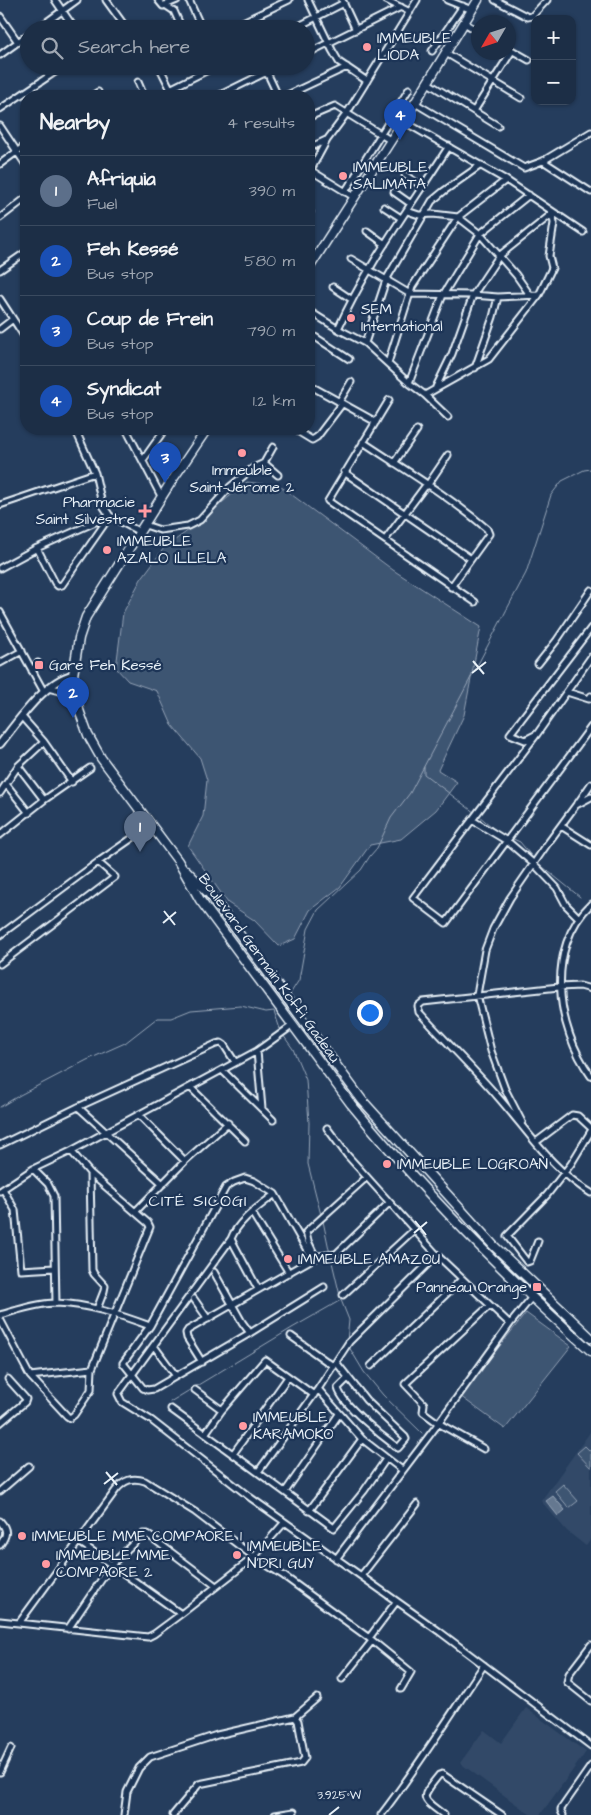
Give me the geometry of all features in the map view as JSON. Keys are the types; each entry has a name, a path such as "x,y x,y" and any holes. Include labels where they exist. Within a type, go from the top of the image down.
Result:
{"main road":[{"path":"315,259 428,83 478,0"},
{"path":"178,861 95,748 83,723 74,690 73,675 79,638 86,617 203,435"},
{"name":"Boulevard Germain Koffi Gadeau","path":"178,861 200,900 351,1104 374,1132 486,1254 591,1351"},
{"name":"Boulevard Germain Koffi Gadeau","path":"178,861 212,897 358,1094 388,1130 493,1244 591,1338"}],"street":[{"path":"55,0 69,20"},
{"path":"49,20 77,0"},
{"path":"106,0 120,20"},
{"path":"158,0 162,5 174,11 178,20"},
{"path":"165,6 177,0"},
{"path":"189,0 198,20"},
{"path":"247,20 289,0"},
{"path":"308,0 339,62 367,80"},
{"path":"386,0 410,12"},
{"path":"315,163 327,140 417,0"},
{"path":"447,0 472,10"},
{"path":"495,0 528,17 532,16 547,0"},
{"path":"311,20 343,2 356,30"},
{"path":"432,51 462,6"},
{"path":"315,49 401,8"},
{"path":"0,16 18,42 0,55"},
{"path":"464,23 471,27"},
{"path":"446,53 521,98"},
{"path":"516,53 530,60"},
{"path":"474,111 505,60"},
{"path":"298,90 347,67"},
{"path":"28,90 51,75"},
{"path":"163,75 170,89 198,75"},
{"path":"231,90 263,75"},
{"path":"268,75 275,90"},
{"path":"138,82 141,90"},
{"path":"428,83 498,126"},
{"path":"345,192 409,89"},
{"path":"0,109 20,96"},
{"path":"415,103 519,167 529,167 543,161 590,134"},
{"path":"315,114 335,106 390,140"},
{"path":"403,121 506,180 583,232"},
{"path":"0,126 20,157"},
{"path":"315,145 327,140"},
{"path":"338,329 351,299 401,218 423,188 449,146"},
{"path":"0,164 20,149"},
{"path":"543,161 591,192"},
{"path":"365,343 386,280 432,201 481,165"},
{"path":"315,175 354,197"},
{"path":"405,175 423,188"},
{"path":"388,363 412,287 458,216 506,180"},
{"path":"394,192 411,204"},
{"path":"409,383 443,295 480,234 529,195"},
{"path":"0,218 20,203"},
{"path":"384,207 401,218"},
{"path":"407,211 419,215 458,216 480,234 516,275 530,295"},
{"path":"436,387 452,354 473,295 499,256 553,213"},
{"path":"425,395 436,387 489,360 539,295 552,268 549,256 554,223 553,213"},
{"path":"366,231 385,244"},
{"path":"0,270 20,256"},
{"path":"351,258 410,294 498,297 539,295"},
{"path":"333,287 351,299"},
{"path":"475,368 498,297"},
{"path":"0,299 20,330"},
{"path":"315,315 365,343 448,417"},
{"path":"0,329 13,319"},
{"path":"315,338 349,359"},
{"path":"304,435 312,440 316,437 340,403 351,382"},
{"path":"315,388 376,422"},
{"path":"389,400 328,501 476,602"},
{"path":"394,463 417,430"},
{"path":"79,435 95,472 102,504 110,516 142,528 160,530 172,530 188,526 200,520 230,487 253,468 264,463 273,447"},
{"path":"129,435 162,498"},
{"path":"143,460 160,435"},
{"path":"363,442 458,504 487,529 489,534 451,586"},
{"path":"385,540 448,455"},
{"path":"264,463 278,475"},
{"path":"0,505 95,472"},
{"path":"344,472 471,559"},
{"path":"0,568 37,548 110,516"},
{"path":"37,548 58,586 62,585 110,516"},
{"path":"538,664 591,590"},
{"path":"0,612 24,653 32,671 47,690 65,692 74,690"},
{"path":"537,734 525,740 510,734 591,628"},
{"path":"0,663 24,653"},
{"path":"591,657 537,734 413,898 446,923 591,726"},
{"path":"32,671 38,663"},
{"path":"1,741 34,701 62,678 73,675"},
{"path":"567,692 590,698"},
{"path":"22,717 44,742 72,782"},
{"path":"0,793 18,766 44,742"},
{"path":"18,766 44,800"},
{"path":"0,835 44,800 90,768"},
{"path":"6,784 29,813"},
{"path":"526,1129 505,1089 491,1051 477,995 485,950 510,898 591,784"},
{"path":"576,805 591,797"},
{"path":"472,820 507,841 534,864 557,888 566,905 578,917"},
{"path":"0,935 151,825"},
{"path":"561,826 591,845"},
{"path":"0,964 115,877 98,862"},
{"path":"591,904 578,917 570,931 559,987 568,1030 581,1062 591,1076"},
{"path":"591,989 580,986 559,987 477,995 423,1002 418,1006 419,1012 496,1094 551,1161 574,1183 591,1193"},
{"path":"55,1268 21,1270 15,1210 1,1190 34,1169 257,1051 293,1025"},
{"path":"0,1145 78,1107 220,1043 224,1045 236,1062"},
{"path":"257,1051 262,1109"},
{"path":"222,1070 273,1120"},
{"path":"190,1087 245,1141"},
{"path":"78,1107 163,1184"},
{"path":"139,1114 185,1161"},
{"path":"536,1142 572,1115 578,1116 591,1129 564,1173 507,1236 527,1262 530,1261 538,1241"},
{"path":"135,1212 185,1161 228,1123"},
{"path":"326,1128 389,1204 415,1229 461,1280 510,1324"},
{"path":"0,1319 30,1376 48,1398 70,1418 78,1411 91,1390 92,1369 150,1227 148,1223 90,1173 71,1151"},
{"path":"34,1169 48,1184 54,1196 56,1303"},
{"path":"90,1173 92,1270 105,1286 97,1309"},
{"path":"316,1258 306,1232 367,1177"},
{"path":"316,1258 275,1194 261,1184 245,1178 234,1182 226,1187 150,1326 123,1363 138,1384 147,1390 154,1389 250,1334 324,1287"},
{"path":"275,1194 252,1213 233,1233 231,1239 118,1394 122,1402 151,1420 284,1523 440,1632 591,1746"},
{"path":"202,1362 187,1338 186,1333 258,1289 316,1258 336,1254 389,1204"},
{"path":"252,1213 289,1273"},
{"path":"343,1295 415,1229"},
{"path":"231,1239 258,1289"},
{"path":"258,1472 314,1395 349,1342 437,1255"},
{"path":"214,1272 250,1334"},
{"path":"371,1366 461,1280"},
{"path":"336,1559 532,1297"},
{"path":"194,1299 208,1318"},
{"path":"0,1315 56,1303 97,1309 150,1326"},
{"path":"484,1450 438,1423 424,1412 424,1404 405,1384 488,1306"},
{"path":"291,1336 334,1364 348,1378 366,1400 405,1437 406,1439 399,1448 362,1419 337,1390 348,1378"},
{"path":"154,1346 176,1376"},
{"path":"205,1434 222,1410 263,1362 268,1362 314,1395"},
{"path":"30,1376 92,1369"},
{"path":"233,1454 288,1377"},
{"path":"0,1423 25,1402 26,1399 8,1379"},
{"path":"318,1389 362,1439 402,1470"},
{"path":"195,1390 222,1410"},
{"path":"171,1409 331,1527 336,1527 386,1459"},
{"path":"285,1492 339,1414"},
{"path":"309,1511 362,1439"},
{"path":"0,1491 29,1466"},
{"path":"19,1623 120,1484 131,1478 137,1478 145,1481 194,1512 254,1557 284,1576 412,1672 401,1689"},
{"path":"361,1576 417,1504"},
{"path":"0,1521 6,1530 6,1535 0,1545"},
{"path":"0,1621 148,1636 154,1634 254,1557 284,1523"},
{"path":"68,1629 112,1564 140,1536 147,1534 216,1586"},
{"path":"78,1540 181,1614"},
{"path":"342,1679 396,1602"},
{"path":"591,1645 589,1653 569,1674 566,1682 591,1701"},
{"path":"381,1815 428,1750 435,1736 484,1665"},
{"path":"124,1815 127,1792 140,1768 150,1757 217,1735 295,1717 317,1698"},
{"path":"173,1815 199,1784 301,1763 305,1758 298,1722 295,1717"},
{"path":"0,1772 11,1748"},
{"path":"564,1815 561,1809 591,1766"},
{"path":"444,1815 424,1798 424,1793 442,1774 502,1815"},
{"path":"275,1815 294,1812"}],"shaded area":[{"path":"247,482 280,486 393,570 481,627 464,715 438,770 457,782 436,810 401,839 370,845 340,887 310,910 295,939 279,946 254,920 228,903 188,846 203,816 207,780 200,758 172,725 157,691 128,681 116,668 123,613 141,579 164,548"},
{"path":"526,1313 571,1346 505,1429 460,1396"},
{"path":"591,1431 591,1539 586,1546 567,1531 541,1501"},
{"path":"585,1446 591,1452 591,1468 577,1453"},
{"path":"563,1484 578,1501 569,1508 555,1491"},
{"path":"553,1496 565,1510 558,1516 546,1501"},
{"path":"526,1708 586,1752 540,1815 531,1815 460,1763 484,1730 501,1743"}],"waterway":[{"path":"290,994 299,980 308,929 318,910 361,870 377,848 391,818 410,793 526,573 551,495 562,481 584,470 591,469"},
{"path":"424,767 424,774 475,813"},
{"path":"478,815 499,833 507,837"},
{"path":"511,838 520,842 533,858"},
{"path":"538,863 580,897"},
{"path":"0,1107 87,1060 125,1043 157,1018 171,1018 191,1010 241,1006 266,1012 274,1011 280,1029"},
{"path":"283,1035 293,1049 306,1080 309,1123 308,1164 321,1215"},
{"path":"323,1221 330,1254"},
{"path":"331,1258 341,1300 349,1320 347,1341"},
{"path":"170,1402 341,1300"},
{"path":"349,1347 364,1372 383,1395 422,1433"}],"place":[{"name":"IMMEUBLE LIODA","path":"367,47"},
{"name":"Syndicat","path":"400,140"},
{"name":"IMMEUBLE SALIMATA","path":"343,176"},
{"name":"SEM International","path":"351,318"},
{"name":"Immeuble Saint-Jérome 2","path":"242,453"},
{"name":"Coup de Frein","path":"165,483"},
{"name":"Pharmacie Saint Silvestre","path":"145,511"},
{"name":"IMMEUBLE AZALO ILLELA","path":"107,550"},
{"name":"Gare Feh Kessé","path":"39,665"},
{"name":"Feh Kessé","path":"73,718"},
{"name":"Afriquia","path":"140,852"},
{"name":"IMMEUBLE LOGROAN","path":"387,1164"},
{"name":"IMMEUBLE AMAZOU","path":"288,1259"},
{"name":"Panneau Orange","path":"537,1287"},
{"name":"IMMEUBLE KARAMOKO","path":"243,1426"},
{"name":"IMMEUBLE MME COMPAORE 1","path":"22,1536"},
{"name":"IMMEUBLE N'DRI GUY","path":"237,1555"},
{"name":"IMMEUBLE MME COMPAORE 2","path":"46,1564"}],"district":[{"name":"CITÉ SICOGI","path":"198,1201"}]}
